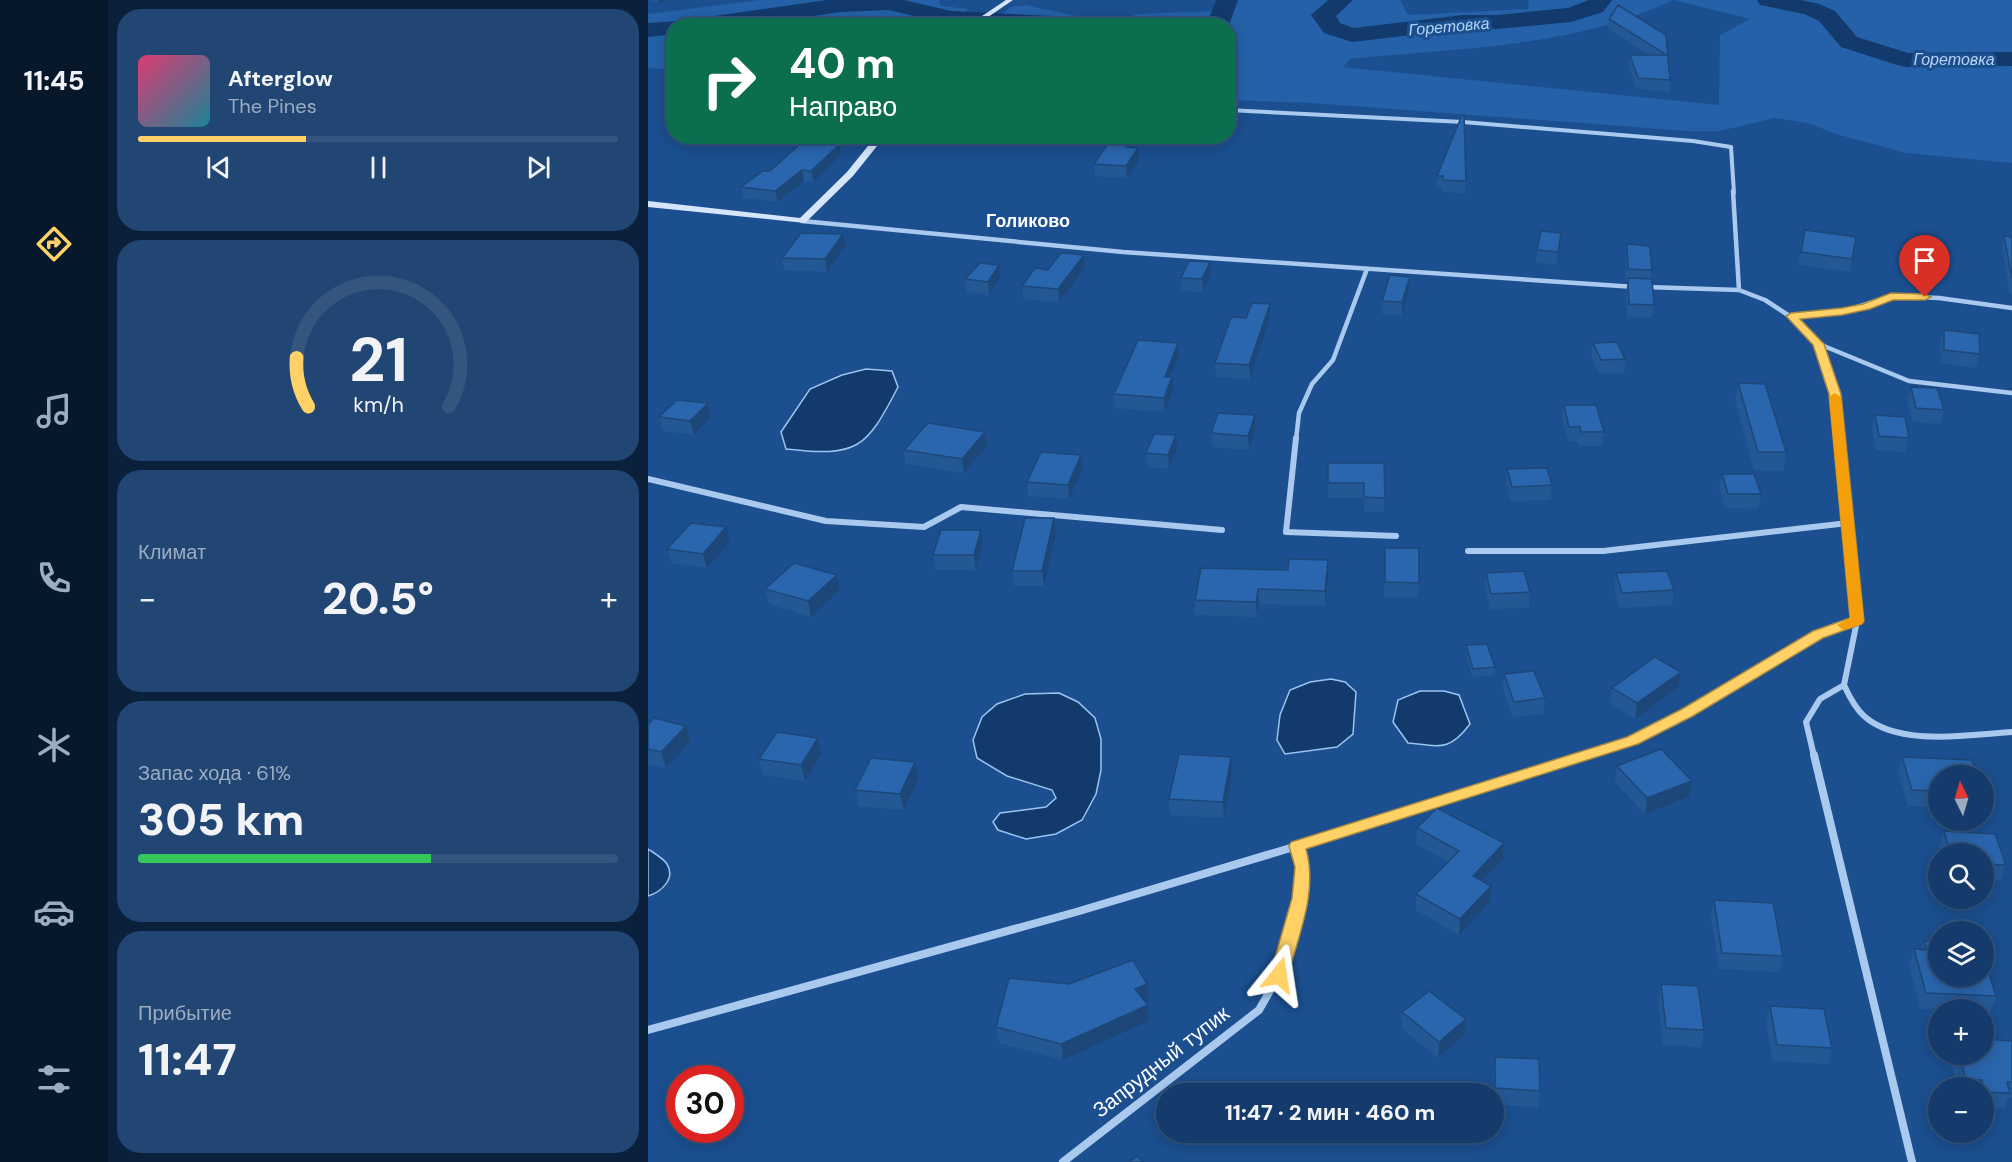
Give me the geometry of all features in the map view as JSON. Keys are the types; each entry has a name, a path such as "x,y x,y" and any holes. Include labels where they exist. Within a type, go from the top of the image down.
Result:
{"street":[{"path":"980,18 1010,0"},
{"path":"1236,110 1463,122 1693,141 1731,147 1738,290"},
{"path":"802,221 850,174 874,144"},
{"path":"648,204 1024,243 1628,287 1738,290 1765,300 1791,316 1819,344 1835,394 1857,621 1844,685 1855,706 1867,719 1893,731 1923,736 2012,732"},
{"path":"1367,269 1333,360 1312,384 1299,413 1286,532 1396,536"},
{"path":"1791,316 1842,312 1891,296 1939,298 2012,308"},
{"path":"1819,344 1837,348 1908,381 2012,393"},
{"path":"648,479 826,521 924,527 961,507 1222,530"},
{"path":"1468,551 1603,551 1848,523"},
{"path":"648,1030 1076,912 1297,846 1633,740 1687,712 1818,635 1857,621"},
{"path":"1844,685 1827,693 1812,706 1806,722 1912,1162"},
{"name":"Запрудный тупик","path":"1064,1162 1259,1010 1279,975 1300,898 1303,867 1297,846"}],"shaded area":[{"path":"760,0 940,0 939,4 942,6 969,9 965,12 969,16 966,18 666,18 666,69 648,68 648,14"},
{"path":"1236,0 1400,0 1408,15 1528,9 1529,0 1673,0 2012,0 2012,163 1906,153 1836,134 1808,123 1774,118 1720,131 1687,131 1311,103 1236,100 1236,18 1129,18 1136,14 1216,11 1237,4","holes":["1673,0 1750,19 1720,35 1719,105 1343,67 1350,59 1474,48 1556,37 1635,16"]},
{"path":"1026,5 1084,18 997,18 1011,7"},
{"path":"866,369 892,371 898,387 877,424 867,436 857,444 845,449 810,451 786,449 781,432 810,389 842,375"},
{"path":"1331,679 1345,682 1356,692 1353,734 1337,747 1285,754 1277,740 1280,715 1290,690 1310,682"},
{"path":"1420,691 1444,691 1459,695 1470,724 1463,733 1450,743 1443,745 1408,743 1393,722 1398,700"},
{"path":"1059,693 1078,702 1095,718 1101,739 1101,770 1096,794 1082,820 1056,834 1026,839 998,830 993,822 1000,813 1046,807 1056,798 1052,790 1007,776 977,758 973,740 982,717 997,704 1025,694"},
{"path":"648,849 667,864 670,875 662,888 648,896"}],"building":[{"path":"1618,5 1666,35 1670,80 1638,78 1630,55 1667,55 1609,19"},
{"path":"1462,115 1464,115 1466,181 1443,180 1443,176 1437,176"},
{"path":"800,144 839,145 811,171 802,170 775,191 741,187 763,171 770,171"},
{"path":"1108,144 1128,144 1126,147 1138,148 1126,166 1094,164"},
{"path":"1805,230 1856,237 1852,259 1801,252"},
{"path":"1541,231 1561,233 1558,252 1537,250"},
{"path":"801,233 843,234 825,259 782,258"},
{"path":"2004,236 2012,237 2012,278"},
{"path":"1627,244 1650,246 1652,270 1628,269"},
{"path":"1061,253 1084,255 1058,289 1022,286 1035,268 1048,270"},
{"path":"1189,261 1210,262 1202,279 1181,278"},
{"path":"980,263 999,265 988,282 965,279"},
{"path":"1390,275 1410,277 1402,302 1382,301"},
{"path":"1628,278 1652,279 1654,305 1629,304"},
{"path":"1252,303 1270,304 1249,365 1215,363 1231,317 1246,318"},
{"path":"1944,330 1979,334 1980,354 1944,350"},
{"path":"1138,340 1178,343 1165,377 1172,377 1164,398 1114,394"},
{"path":"1617,342 1625,359 1601,360 1593,343"},
{"path":"1738,383 1765,384 1786,452 1758,452"},
{"path":"1911,387 1937,388 1944,410 1916,408"},
{"path":"677,400 708,403 690,421 659,417"},
{"path":"1564,405 1596,405 1604,432 1581,432 1580,427 1569,427"},
{"path":"1218,413 1255,415 1248,436 1211,433"},
{"path":"1875,415 1905,417 1909,438 1879,436"},
{"path":"928,423 985,432 962,459 904,450"},
{"path":"1154,434 1176,435 1168,455 1146,453"},
{"path":"1041,452 1081,455 1068,485 1027,482"},
{"path":"1328,463 1384,463 1385,498 1364,497 1364,483 1328,483"},
{"path":"1547,468 1552,485 1512,487 1507,469"},
{"path":"1722,474 1754,474 1761,494 1728,494"},
{"path":"1025,518 1054,518 1042,571 1012,571"},
{"path":"691,523 726,527 703,554 667,549"},
{"path":"941,530 981,530 974,555 933,555"},
{"path":"1385,548 1419,548 1419,583 1385,582"},
{"path":"1289,559 1328,560 1325,591 1258,589 1256,602 1195,600 1201,568 1288,570"},
{"path":"794,563 837,575 808,601 765,589"},
{"path":"1524,571 1530,592 1491,594 1486,573"},
{"path":"1667,571 1674,590 1622,593 1616,573"},
{"path":"1487,644 1495,667 1473,669 1466,645"},
{"path":"1655,657 1681,672 1637,703 1612,688"},
{"path":"1534,671 1545,698 1514,702 1504,674"},
{"path":"654,718 686,726 661,752 648,749 648,725"},
{"path":"777,732 818,738 801,765 759,759"},
{"path":"1661,749 1692,781 1647,798 1617,766"},
{"path":"1179,754 1231,757 1223,802 1169,799"},
{"path":"1902,757 1972,760 1974,765 1928,765 1928,791 1912,790"},
{"path":"871,758 915,762 900,794 855,790"},
{"path":"1437,808 1504,843 1473,876 1491,886 1460,919 1416,894 1459,851 1417,828"},
{"path":"1944,831 1995,834 2006,865 1994,864 1994,843 1948,843"},
{"path":"1714,900 1773,903 1783,956 1722,953"},
{"path":"1924,941 1928,941 1928,987 1993,987 1996,996 1926,993 1914,949 1927,950"},
{"path":"1133,960 1147,984 1135,989 1148,1005 1061,1044 996,1027 1009,978 1069,984"},
{"path":"1661,984 1698,986 1704,1030 1666,1028"},
{"path":"1429,991 1466,1019 1439,1042 1402,1012"},
{"path":"1770,1006 1824,1009 1832,1048 1777,1045"},
{"path":"1994,1040 2012,1041 2012,1082 2007,1082 2010,1093 1994,1092 1994,1077 1965,1077 1962,1065 1994,1065"},
{"path":"1495,1057 1539,1059 1540,1091 1504,1089 1504,1083 1495,1083"},
{"path":"1137,1156 1143,1162 1130,1162"}],"waterway":[{"name":"Горетовка","path":"1221,18 1227,0"},
{"name":"Горетовка","path":"1342,0 1323,15 1332,28 1352,35 1463,22 1497,22 1571,15 1595,7 1601,0"},
{"name":"Горетовка","path":"1768,0 1811,9 1827,16 1849,42 1906,60 2012,59"},
{"name":"Горетовка","path":"746,18 841,5 888,3 951,18"},
{"name":"Горетовка","path":"648,30 666,28"}],"slow traffic":[{"path":"1835,397 1857,621 1844,625"}],"district":[{"name":"Голиково","path":"1028,221"}],"route":[{"path":"1279,975 1300,898 1303,867 1297,846 1633,740 1687,712 1818,635 1857,621 1835,394 1819,344 1791,316 1815,316 1842,312 1891,296 1925,297"}]}
